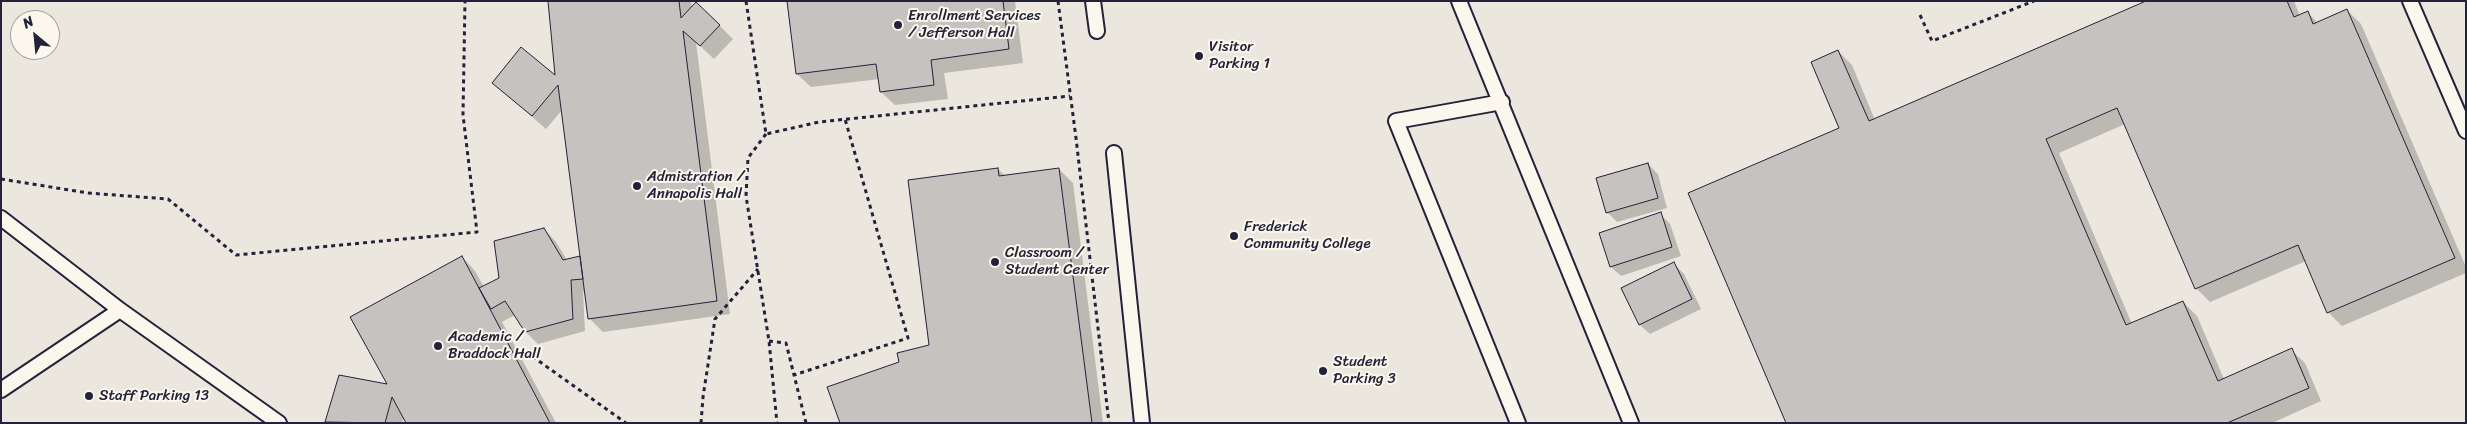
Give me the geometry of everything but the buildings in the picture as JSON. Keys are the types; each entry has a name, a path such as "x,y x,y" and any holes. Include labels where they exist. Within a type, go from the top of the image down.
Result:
{"lane":[{"path":"1093,1 1097,31"},
{"path":"1459,1 1502,102 1631,423"},
{"path":"2410,1 2466,131"},
{"path":"1502,102 1396,121 1518,423"},
{"path":"1114,154 1142,423"},
{"path":"1,218 120,310 279,423"},
{"path":"1,390 120,310"}],"path":[{"path":"1,179 88,194 168,199 236,255 477,232 463,115 465,1"},
{"path":"746,1 766,134"},
{"path":"1058,1 1109,423"},
{"path":"1920,15 1932,42 2034,1"},
{"path":"777,423 769,341 746,196 748,158 766,134 845,120 1070,96"},
{"path":"794,375 908,338 845,120"},
{"path":"701,423 702,397 715,319 758,269"},
{"path":"769,341 786,343 806,423"},
{"path":"526,352 626,423"}],"shaded area":[{"name":"Frederick Community College","path":"1,1 2466,1 2466,423 1,423"}],"place":[{"name":"Enrollment Services / Jefferson Hall","path":"898,25"},
{"name":"Visitor Parking 1","path":"1199,56"},
{"name":"Admistration / Annapolis Hall","path":"637,186"},
{"name":"Frederick Community College","path":"1234,236"},
{"name":"Classroom / Student Center","path":"995,262"},
{"name":"Academic / Braddock Hall","path":"438,346"},
{"name":"Student Parking 3","path":"1323,371"},
{"name":"Staff Parking 13","path":"89,396"}]}
